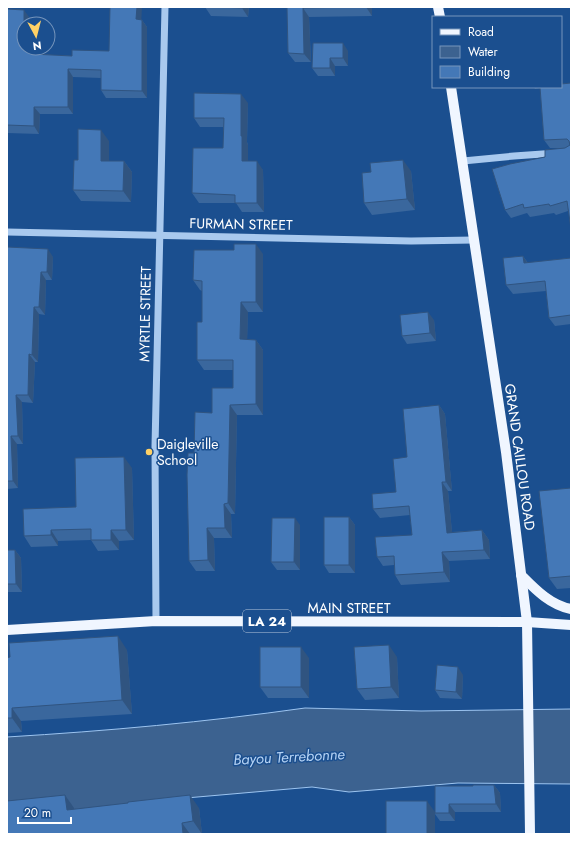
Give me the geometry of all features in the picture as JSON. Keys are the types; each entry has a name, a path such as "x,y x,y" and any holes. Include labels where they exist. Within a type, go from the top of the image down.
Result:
{"main road":[{"name":"GRAND CAILLOU ROAD","path":"451,88 505,444 527,622 530,834"},
{"path":"521,575 544,597 562,608 571,609"},
{"name":"MAIN STREET","path":"7,630 156,621 527,622 571,625"}],"street":[{"name":"MYRTLE STREET","path":"156,621 156,446 165,7"},
{"path":"463,161 571,152"},
{"name":"FURMAN STREET","path":"7,232 411,241 474,240"}],"water":[{"name":"Bayou Terrebonne","path":"305,708 421,711 571,709 571,784 458,783 349,792 312,787 186,798 170,805 7,814 7,737 156,726"}],"building":[{"path":"110,7 137,7 136,19 142,20 142,91 101,90 101,70 68,69 68,107 34,107 34,126 7,125 7,9 24,10 24,16 16,16 16,56 72,56 72,50 109,51"},
{"path":"218,7 242,7 242,8"},
{"path":"287,7 357,7 303,8 304,54 288,53"},
{"path":"313,43 343,43 343,58 330,58 330,68 312,68"},
{"path":"571,83 571,229 567,201 550,206 549,204 524,208 523,204 505,210 492,169 545,157 545,150 565,148 570,145 567,139 544,140 540,88 562,88 562,84"},
{"path":"194,93 241,94 242,161 257,161 257,203 235,203 235,195 192,193 193,148 223,148 224,118 194,118"},
{"path":"78,129 101,130 101,161 124,161 123,191 73,190 74,160 78,160"},
{"path":"403,160 407,199 364,203 362,173 371,172 370,163"},
{"path":"234,244 256,244 256,302 241,302 240,339 256,340 256,404 230,405 228,503 224,504 225,528 207,528 208,560 189,561 187,475 188,453 194,453 195,412 212,413 212,388 233,388 233,360 197,360 197,322 202,322 202,281 193,280 194,250 234,250"},
{"path":"7,247 48,249 47,272 41,272 39,307 34,307 32,355 29,354 28,395 16,395 18,436 11,436 13,481 7,481"},
{"path":"523,256 524,263 571,258 571,315 549,318 545,281 506,285 503,258"},
{"path":"428,312 430,333 402,336 400,315"},
{"path":"439,405 446,482 442,482 447,533 482,530 484,550 442,552 444,572 395,575 394,556 377,557 375,537 412,535 409,506 373,509 372,494 396,492 393,459 407,457 403,409"},
{"path":"124,457 126,530 111,530 111,540 91,540 91,529 51,530 51,535 24,536 23,509 76,507 75,458"},
{"path":"571,488 571,576 549,578 539,491"},
{"path":"324,517 349,517 349,565 324,565"},
{"path":"272,518 295,518 294,562 271,562"},
{"path":"7,550 15,550 16,584 7,584"},
{"path":"118,636 122,700 12,708 12,718 7,718 7,658 10,657 9,643"},
{"path":"389,645 391,687 357,689 354,647"},
{"path":"260,647 301,647 301,687 260,687"},
{"path":"437,665 458,667 456,692 435,690"},
{"path":"494,785 496,804 449,804 449,813 435,813 435,786"},
{"path":"65,795 67,810 190,795 193,821 182,823 183,834 7,834 7,801"},
{"path":"386,801 427,801 427,834 386,834"}],"place":[{"name":"Daigleville School","path":"149,452"}]}
